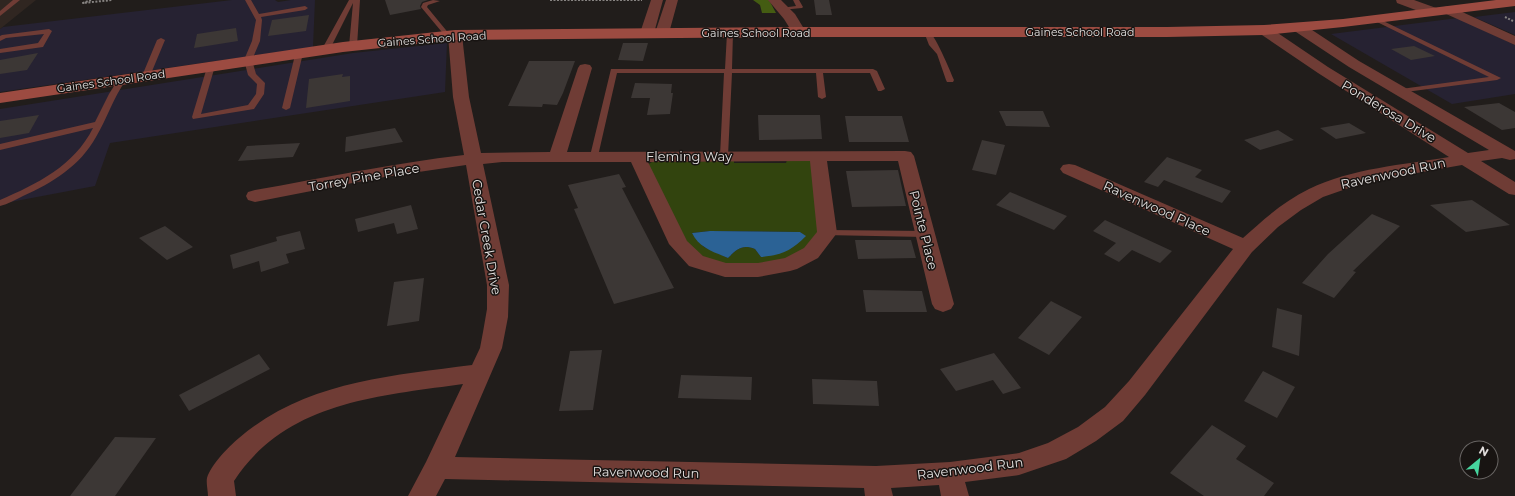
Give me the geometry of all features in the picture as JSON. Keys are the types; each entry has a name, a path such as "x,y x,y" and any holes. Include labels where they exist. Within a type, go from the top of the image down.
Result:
{"main road":[{"name":"Gaines School Road","path":"0,98 248,60 452,35 799,32 1156,32 1264,30 1375,19 1515,2"}],"street":[{"path":"654,33 656,0"},
{"path":"654,33 672,0"},
{"path":"1402,0 1442,11 1515,41"},
{"path":"778,5 799,32"},
{"name":"Ponderosa Drive","path":"1298,27 1354,64 1510,155"},
{"name":"Ponderosa Drive","path":"1264,30 1323,70 1515,190"},
{"name":"Cedar Creek Drive","path":"422,496 437,468 491,348 496,328 499,305 498,285 461,97 452,35"},
{"path":"557,157 585,68"},
{"name":"Ravenwood Run","path":"437,468 878,486 953,484 1057,451 1087,434 1114,414 1137,388 1245,246 1271,223 1294,206 1337,185 1363,177 1467,159 1510,155"},
{"name":"Fleming Way","path":"473,158 594,156 905,156"},
{"path":"637,157 679,244 696,261 725,270 758,270 790,264 811,253 827,233 818,156"},
{"name":"Pointe Place","path":"905,156 943,304"},
{"name":"Torrey Pine Place","path":"255,196 360,176 473,158"},
{"name":"Ravenwood Place","path":"1069,169 1245,246"},
{"path":"222,496 220,479 239,452 266,429 291,413 321,401 354,391 480,373"}],"lane":[{"path":"11,0 17,0"},
{"path":"0,14 17,0"},
{"path":"211,66 196,117 251,107 260,94 261,83 252,75 248,60 256,41 259,20 248,0"},
{"path":"326,50 329,40 352,0"},
{"path":"353,46 357,0"},
{"path":"778,5 800,7 796,0"},
{"path":"437,1 425,4 424,7 426,11 452,35"},
{"path":"257,16 305,8"},
{"path":"1375,19 1497,78 1400,91"},
{"path":"0,39 4,36 49,31 40,45 0,51"},
{"path":"927,32 933,45 940,54 950,80"},
{"path":"724,156 730,33"},
{"path":"146,76 161,40"},
{"path":"286,108 299,53"},
{"path":"594,156 614,70 873,71 881,89"},
{"path":"819,71 822,97"},
{"path":"0,203 34,188 65,170 79,158 92,138 114,90 122,80"},
{"path":"0,147 98,124"},
{"path":"827,233 925,234"}],"path":[{"path":"91,0 83,3 112,0"},
{"path":"550,0 656,0"}],"shaded area":[{"path":"0,0 36,0 0,29"},
{"path":"232,0 275,0 278,2 291,0 315,0 313,47 0,92 0,29 3,27"},
{"path":"1515,12 1515,35 1474,17"},
{"path":"1458,18 1515,45 1515,94 1452,104 1331,34"},
{"path":"447,43 445,92 110,143 95,186 0,204 0,109 353,53"}],"green space":[{"path":"753,0 769,0 776,13 762,13 760,5"},
{"path":"787,160 812,162 819,233 806,250 779,263 728,265 704,257 689,246 647,165 652,162 734,161 734,163 786,163","holes":["710,231 800,232 805,236 761,257 755,249 743,247 728,258 704,247 692,233"]}],"water":[{"path":"710,231 800,232 806,236 791,249 775,255 761,257 755,249 743,247 728,258 703,246 692,233"}],"building":[{"path":"385,0 428,0 422,2 420,6 421,9 390,15"},
{"path":"814,0 829,0 832,15 816,15"},
{"path":"309,15 306,31 268,36 272,20"},
{"path":"236,28 238,41 194,48 197,34"},
{"path":"623,43 648,43 643,61 618,60"},
{"path":"1414,46 1435,56 1411,60 1391,49"},
{"path":"38,53 27,70 0,74 0,60"},
{"path":"529,61 575,61 557,105 543,104 542,107 508,106"},
{"path":"343,74 342,77 350,76 350,101 306,108 309,79"},
{"path":"635,83 672,84 671,93 673,93 670,114 647,115 650,98 631,98"},
{"path":"1499,103 1515,112 1515,128 1502,130 1464,107"},
{"path":"999,111 1043,111 1050,127 1006,126"},
{"path":"39,115 29,133 0,138 0,121"},
{"path":"758,115 820,115 822,139 759,140"},
{"path":"845,116 902,116 909,142 849,142"},
{"path":"1349,123 1366,133 1336,139 1320,128"},
{"path":"395,128 403,142 345,152 346,137"},
{"path":"1278,130 1294,140 1260,150 1244,140"},
{"path":"982,140 1005,145 996,175 972,170"},
{"path":"300,143 293,157 238,161 247,146"},
{"path":"1167,157 1202,170 1195,177 1231,191 1222,203 1164,180 1158,187 1144,182"},
{"path":"898,170 906,206 852,207 846,171"},
{"path":"619,174 626,187 622,188 674,288 614,304 574,209 578,208 568,185"},
{"path":"1010,192 1067,216 1054,230 996,205"},
{"path":"1472,200 1510,225 1466,232 1430,205"},
{"path":"411,205 418,229 397,234 394,223 358,232 355,219"},
{"path":"1372,214 1400,226 1353,271 1356,272 1334,298 1302,283 1328,254"},
{"path":"1105,220 1172,251 1160,263 1132,250 1119,262 1104,254 1116,243 1093,231"},
{"path":"165,226 193,247 167,260 139,238"},
{"path":"300,231 305,249 286,254 289,263 261,272 259,261 233,269 230,255 277,241 276,237"},
{"path":"855,240 911,240 916,258 858,259"},
{"path":"424,278 419,321 387,326 394,282"},
{"path":"863,290 922,291 927,312 866,312"},
{"path":"1051,301 1082,317 1049,355 1018,338"},
{"path":"1277,308 1302,315 1299,356 1272,347"},
{"path":"602,350 593,410 559,411 570,351"},
{"path":"994,353 1021,388 1003,394 993,380 956,391 940,369"},
{"path":"259,354 270,369 189,411 179,395"},
{"path":"1263,371 1295,387 1277,418 1244,401"},
{"path":"681,375 752,377 751,400 678,398"},
{"path":"812,379 877,381 879,406 813,404"},
{"path":"1212,425 1246,446 1236,459 1274,483 1264,496 1204,496 1170,473"},
{"path":"115,437 156,438 115,496 70,496"}]}
